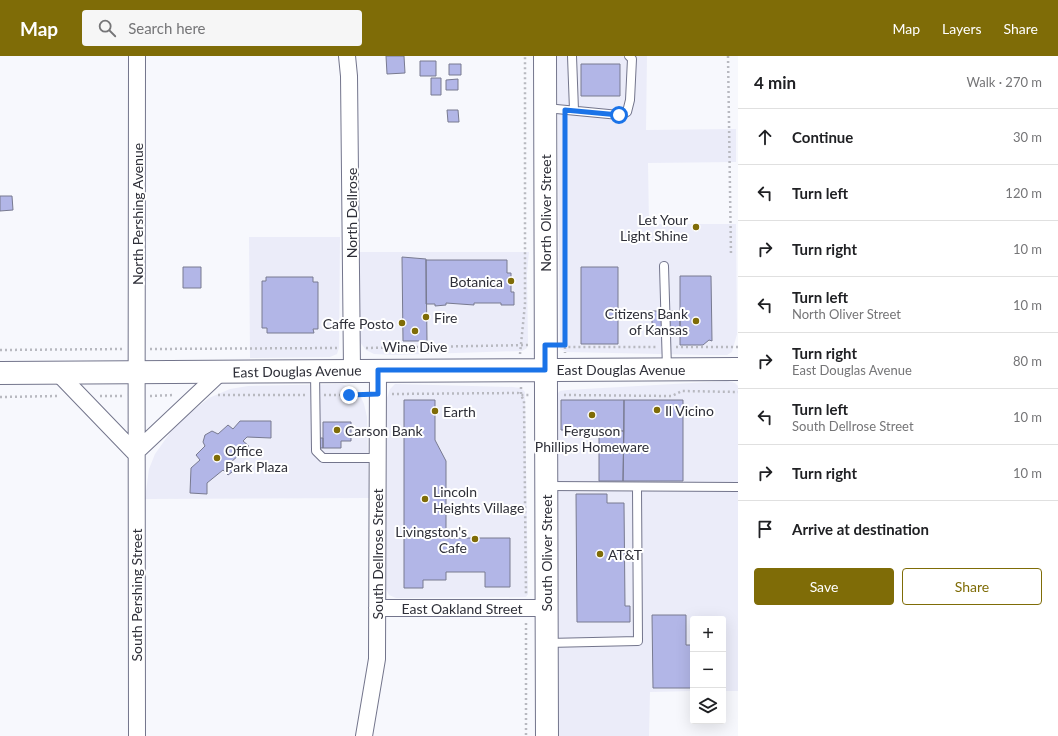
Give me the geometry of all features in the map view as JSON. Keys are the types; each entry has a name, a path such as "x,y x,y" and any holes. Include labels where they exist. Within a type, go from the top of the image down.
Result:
{"main road":[{"name":"North Oliver Street","path":"545,56 555,108 555,345 545,370"},
{"name":"East Douglas Avenue","path":"0,373 738,369"},
{"name":"South Oliver Street","path":"545,370 546,486 536,608 546,642 547,736"}],"street":[{"name":"North Pershing Avenue","path":"137,56 138,372"},
{"name":"North Dellrose","path":"347,56 350,76 352,370"},
{"name":"South Dellrose Street","path":"364,736 377,659 378,370"},
{"path":"57,372 135,453 221,372"},
{"name":"South Pershing Street","path":"137,736 135,453 138,372"},
{"name":"East Oakland Street","path":"377,608 536,608"}],"lane":[{"path":"572,56 574,110"},
{"path":"555,108 619,115 627,112 630,100 632,60 629,56"},
{"path":"664,266 667,369"},
{"path":"315,371 316,451 319,456 323,458 378,458"},
{"path":"546,486 738,487"},
{"path":"546,642 638,641 636,487"}],"path":[{"path":"520,345 525,304 525,56"},
{"path":"728,56 731,256"},
{"path":"555,108 555,345"},
{"path":"0,350 352,348 520,345 555,345 568,348 738,347"},
{"path":"0,396 518,393 521,395 672,396 682,391 738,392"},
{"path":"521,395 524,401 536,608 526,736"}],"shaded area":[{"path":"557,56 647,56 646,130 736,129 736,162 648,163 649,224 736,224 737,334 732,352 727,355 567,352 560,349"},
{"path":"249,237 340,237 339,348 337,354 330,357 250,358"},
{"path":"357,252 529,252 527,274 527,348 522,351 393,355 374,354 366,350 359,341"},
{"path":"727,381 735,383 738,386 738,691 726,691 726,616 690,616 690,691 650,692 649,736 556,736 556,395 560,391"},
{"path":"342,384 358,391 364,404 367,417 369,498 145,499 149,469 155,454 177,423 209,398 230,389 248,386"},
{"path":"395,384 513,387 521,388 525,392 528,594 526,597 396,598 389,595 386,589 387,398 390,389"}],"building":[{"path":"386,56 404,56 405,73 387,74"},
{"path":"420,61 436,61 436,76 420,76"},
{"path":"449,64 461,64 461,75 449,75"},
{"path":"581,64 620,64 620,96 581,96"},
{"path":"431,78 441,78 441,95 431,95"},
{"path":"458,79 458,90 446,90 446,80"},
{"path":"447,110 458,110 459,122 448,122"},
{"path":"0,196 12,196 13,210 0,211"},
{"path":"402,257 426,259 427,341 403,341"},
{"path":"426,260 507,260 507,273 511,273 511,292 514,292 514,305 501,305 501,303 474,303 474,305 446,303 446,305 435,306 435,304 426,304"},
{"path":"183,267 201,267 201,288 183,288"},
{"path":"581,267 618,267 618,344 581,344"},
{"name":"Citizens Bank of Kansas","path":"680,276 711,276 712,341 709,340 703,345 680,345"},
{"path":"266,277 313,277 313,282 318,282 318,329 313,329 314,333 267,333 267,328 262,328 262,281 266,281"},
{"path":"652,311 680,311 680,331 652,331"},
{"name":"Lincoln Heights Village","path":"404,400 435,400 435,440 446,461 446,538 510,538 510,587 485,587 485,572 446,572 446,580 423,580 423,588 404,588"},
{"name":"Ferguson Phillips Homeware","path":"561,400 624,400 624,431 561,430"},
{"path":"624,400 683,400 683,481 623,481"},
{"name":"Office Park Plaza","path":"240,421 271,421 271,438 247,437 243,441 249,446 230,463 236,469 228,475 223,470 207,483 207,494 190,493 191,468 200,460 196,455 205,446 203,442 205,435 212,431 218,434 228,425 233,429"},
{"name":"Carson Bank","path":"323,422 351,422 351,441 341,441 341,448 323,448"},
{"path":"599,431 624,431 623,481 599,481"},
{"path":"312,438 323,438 323,448 313,448"},
{"name":"AT&T","path":"576,494 607,494 607,503 624,503 625,606 630,606 630,622 577,622"},
{"path":"652,615 686,615 686,645 690,645 690,688 653,688"}],"place":[{"name":"Let Your Light Shine","path":"696,227"},
{"name":"Botanica","path":"511,281"},
{"name":"Fire","path":"426,317"},
{"name":"Citizens Bank of Kansas","path":"696,321"},
{"name":"Caffe Posto","path":"402,323"},
{"name":"Wine Dive","path":"415,331"},
{"name":"Il Vicino","path":"657,410"},
{"name":"Earth","path":"435,411"},
{"name":"Ferguson Phillips Homeware","path":"592,415"},
{"name":"Carson Bank","path":"337,430"},
{"name":"Office Park Plaza","path":"217,458"},
{"name":"Lincoln Heights Village","path":"425,499"},
{"name":"Livingston's Cafe","path":"475,539"},
{"name":"AT&T","path":"600,554"}],"route":[{"path":"349,395 378,394 378,370 545,370 545,345 565,345 565,110 619,115"}]}
